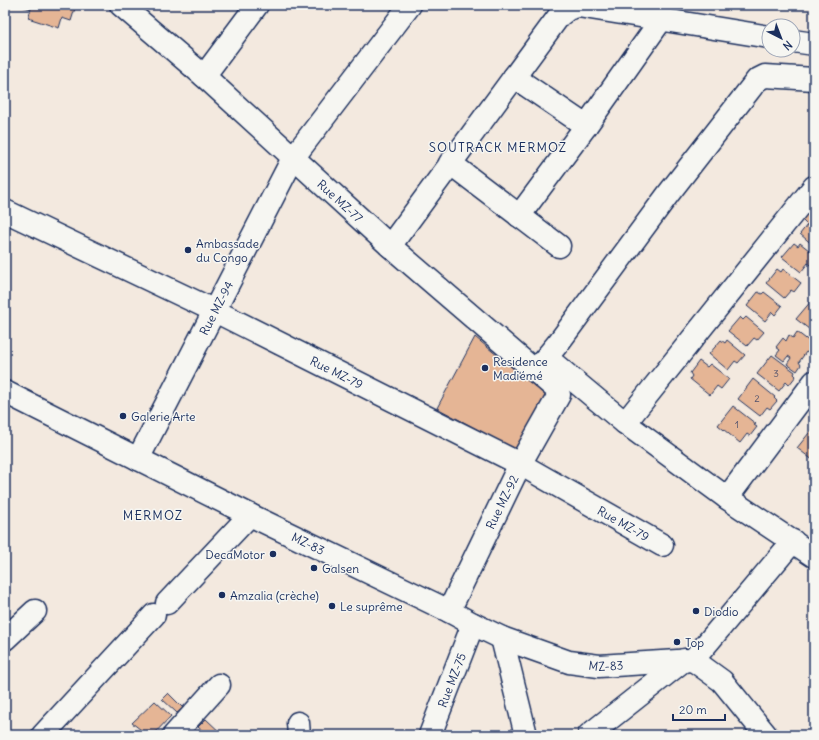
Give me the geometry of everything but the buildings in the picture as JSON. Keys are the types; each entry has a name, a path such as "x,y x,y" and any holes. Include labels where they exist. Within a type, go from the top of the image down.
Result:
{"street":[{"name":"Rue MZ-77","path":"121,5 204,76 390,246 541,365 559,395"},
{"path":"204,76 257,5"},
{"name":"Rue MZ-94","path":"138,459 294,158 410,5"},
{"path":"390,246 559,16 568,9 578,6 761,36"},
{"path":"519,216 586,126 661,20"},
{"path":"801,42 814,44"},
{"path":"814,79 765,76 757,80 669,193 541,365 625,423 727,498 814,556"},
{"path":"514,77 586,126"},
{"path":"450,163 559,246"},
{"path":"625,423 814,187"},
{"name":"Rue MZ-79","path":"5,211 215,311 520,464 662,545"},
{"path":"727,498 814,382"},
{"name":"MZ-83","path":"5,392 250,515 502,638 569,662 599,666 688,660"},
{"name":"Rue MZ-92","path":"449,611 520,464 559,395"},
{"path":"43,735 250,515"},
{"path":"589,735 688,660 793,541"},
{"path":"5,640 35,611"},
{"name":"Rue MZ-75","path":"430,735 473,624"},
{"path":"502,638 526,735"},
{"path":"688,660 722,681 766,735"},
{"path":"174,735 218,685"}],"place":[{"name":"Ambassade du Congo","path":"188,250"},
{"name":"Residence Madiémé","path":"485,368"},
{"name":"Galerie Arte","path":"123,416"},
{"name":"DecaMotor","path":"273,554"},
{"name":"Galsen","path":"314,568"},
{"name":"Amzalia (crèche)","path":"222,595"},
{"name":"Le suprême","path":"332,606"},
{"name":"Diodio","path":"696,611"},
{"name":"Top","path":"677,642"}],"district":[{"name":"SOUTRACK MERMOZ","path":"498,147"},
{"name":"MERMOZ","path":"153,515"}]}
